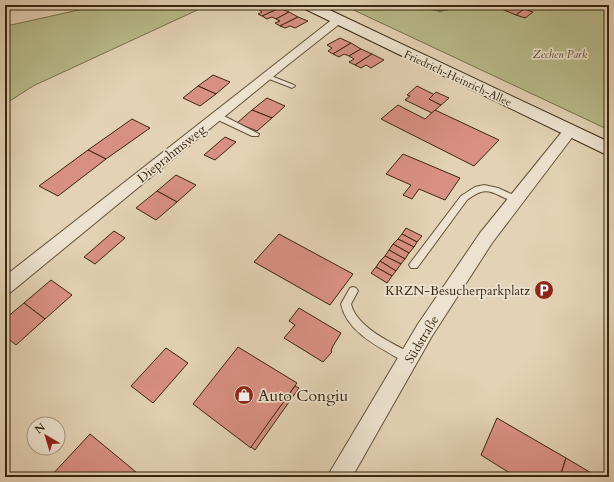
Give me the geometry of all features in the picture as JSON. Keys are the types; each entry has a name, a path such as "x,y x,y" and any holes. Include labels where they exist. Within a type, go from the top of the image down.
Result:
{"main road":[{"name":"Friedrich-Heinrich-Allee","path":"308,5 609,150"}],"street":[{"name":"Dieprahmsweg","path":"5,287 266,76 338,20"},
{"name":"Südstraße","path":"340,477 425,330 486,238 570,131"}],"lane":[{"path":"426,5 434,8 448,8 455,5"},
{"path":"266,76 292,86"},
{"path":"217,116 255,134"},
{"path":"414,265 464,198 473,190 483,187 488,188 515,200"},
{"path":"353,291 345,302 346,309 350,316 381,342 409,358"}],"green space":[{"path":"101,5 206,6 33,86 5,104 5,20 11,25"},
{"name":"Zechen Park","path":"343,5 417,5 441,12 453,5 609,5 609,130"}],"building":[{"path":"267,5 274,5 280,8 262,16 258,14 262,12 258,9"},
{"path":"492,5 515,5 524,9 516,15"},
{"path":"280,8 289,12 276,19 272,17 267,19 262,16"},
{"path":"524,9 533,12 525,18 516,15"},
{"path":"289,12 298,17 280,26 275,23 280,21 276,19"},
{"path":"298,17 308,21 295,28 290,26 285,28 280,26"},
{"path":"340,38 351,43 333,54 328,51 332,48 327,45"},
{"path":"351,43 361,49 349,56 344,54 339,57 333,54"},
{"path":"361,49 372,54 355,65 349,62 354,59 349,56"},
{"path":"372,54 384,60 371,68 366,65 361,68 355,65"},
{"path":"213,75 230,82 216,94 198,86"},
{"path":"198,86 216,94 200,106 183,98"},
{"path":"417,86 435,95 429,99 441,105 432,113 405,100 410,96 407,95"},
{"path":"436,92 449,98 441,105 429,99"},
{"path":"267,98 285,106 272,118 252,110"},
{"path":"398,105 425,119 435,110 499,140 474,166 381,119"},
{"path":"252,110 272,118 257,131 237,123"},
{"path":"132,119 150,128 106,159 88,150"},
{"path":"225,137 236,142 215,160 204,155"},
{"path":"88,150 106,159 58,196 39,186"},
{"path":"403,154 460,178 445,200 419,189 412,199 403,195 411,185 386,174"},
{"path":"176,175 196,185 177,202 157,191"},
{"path":"157,191 177,202 156,220 136,208"},
{"path":"406,228 422,236 417,242 402,234"},
{"path":"114,231 125,238 95,264 84,257"},
{"path":"279,234 353,274 330,305 254,262"},
{"path":"402,234 417,242 414,247 398,239"},
{"path":"398,239 414,247 409,253 393,244"},
{"path":"393,244 409,253 405,259 389,250"},
{"path":"389,250 405,259 401,264 385,256"},
{"path":"385,256 401,264 396,271 380,261"},
{"path":"380,261 396,271 392,276 376,267"},
{"path":"376,267 392,276 387,283 371,273"},
{"path":"51,280 72,295 45,319 24,303"},
{"path":"24,303 45,319 16,345 5,336 5,319"},
{"path":"299,308 341,333 333,346 332,352 323,362 284,338 295,325 289,321"},
{"name":"Auto Congiu","path":"238,347 297,383 251,448 193,404"},
{"path":"166,348 188,363 153,403 131,386"},
{"path":"295,386 299,388 255,450 251,447"},
{"path":"497,418 566,458 560,477 516,477 481,455"},
{"path":"90,434 142,477 50,477"},
{"path":"566,458 598,477 560,477"}],"place":[{"name":"KRZN-Besucherparkplatz","path":"544,290"},
{"name":"Auto Congiu","path":"244,395"}]}
